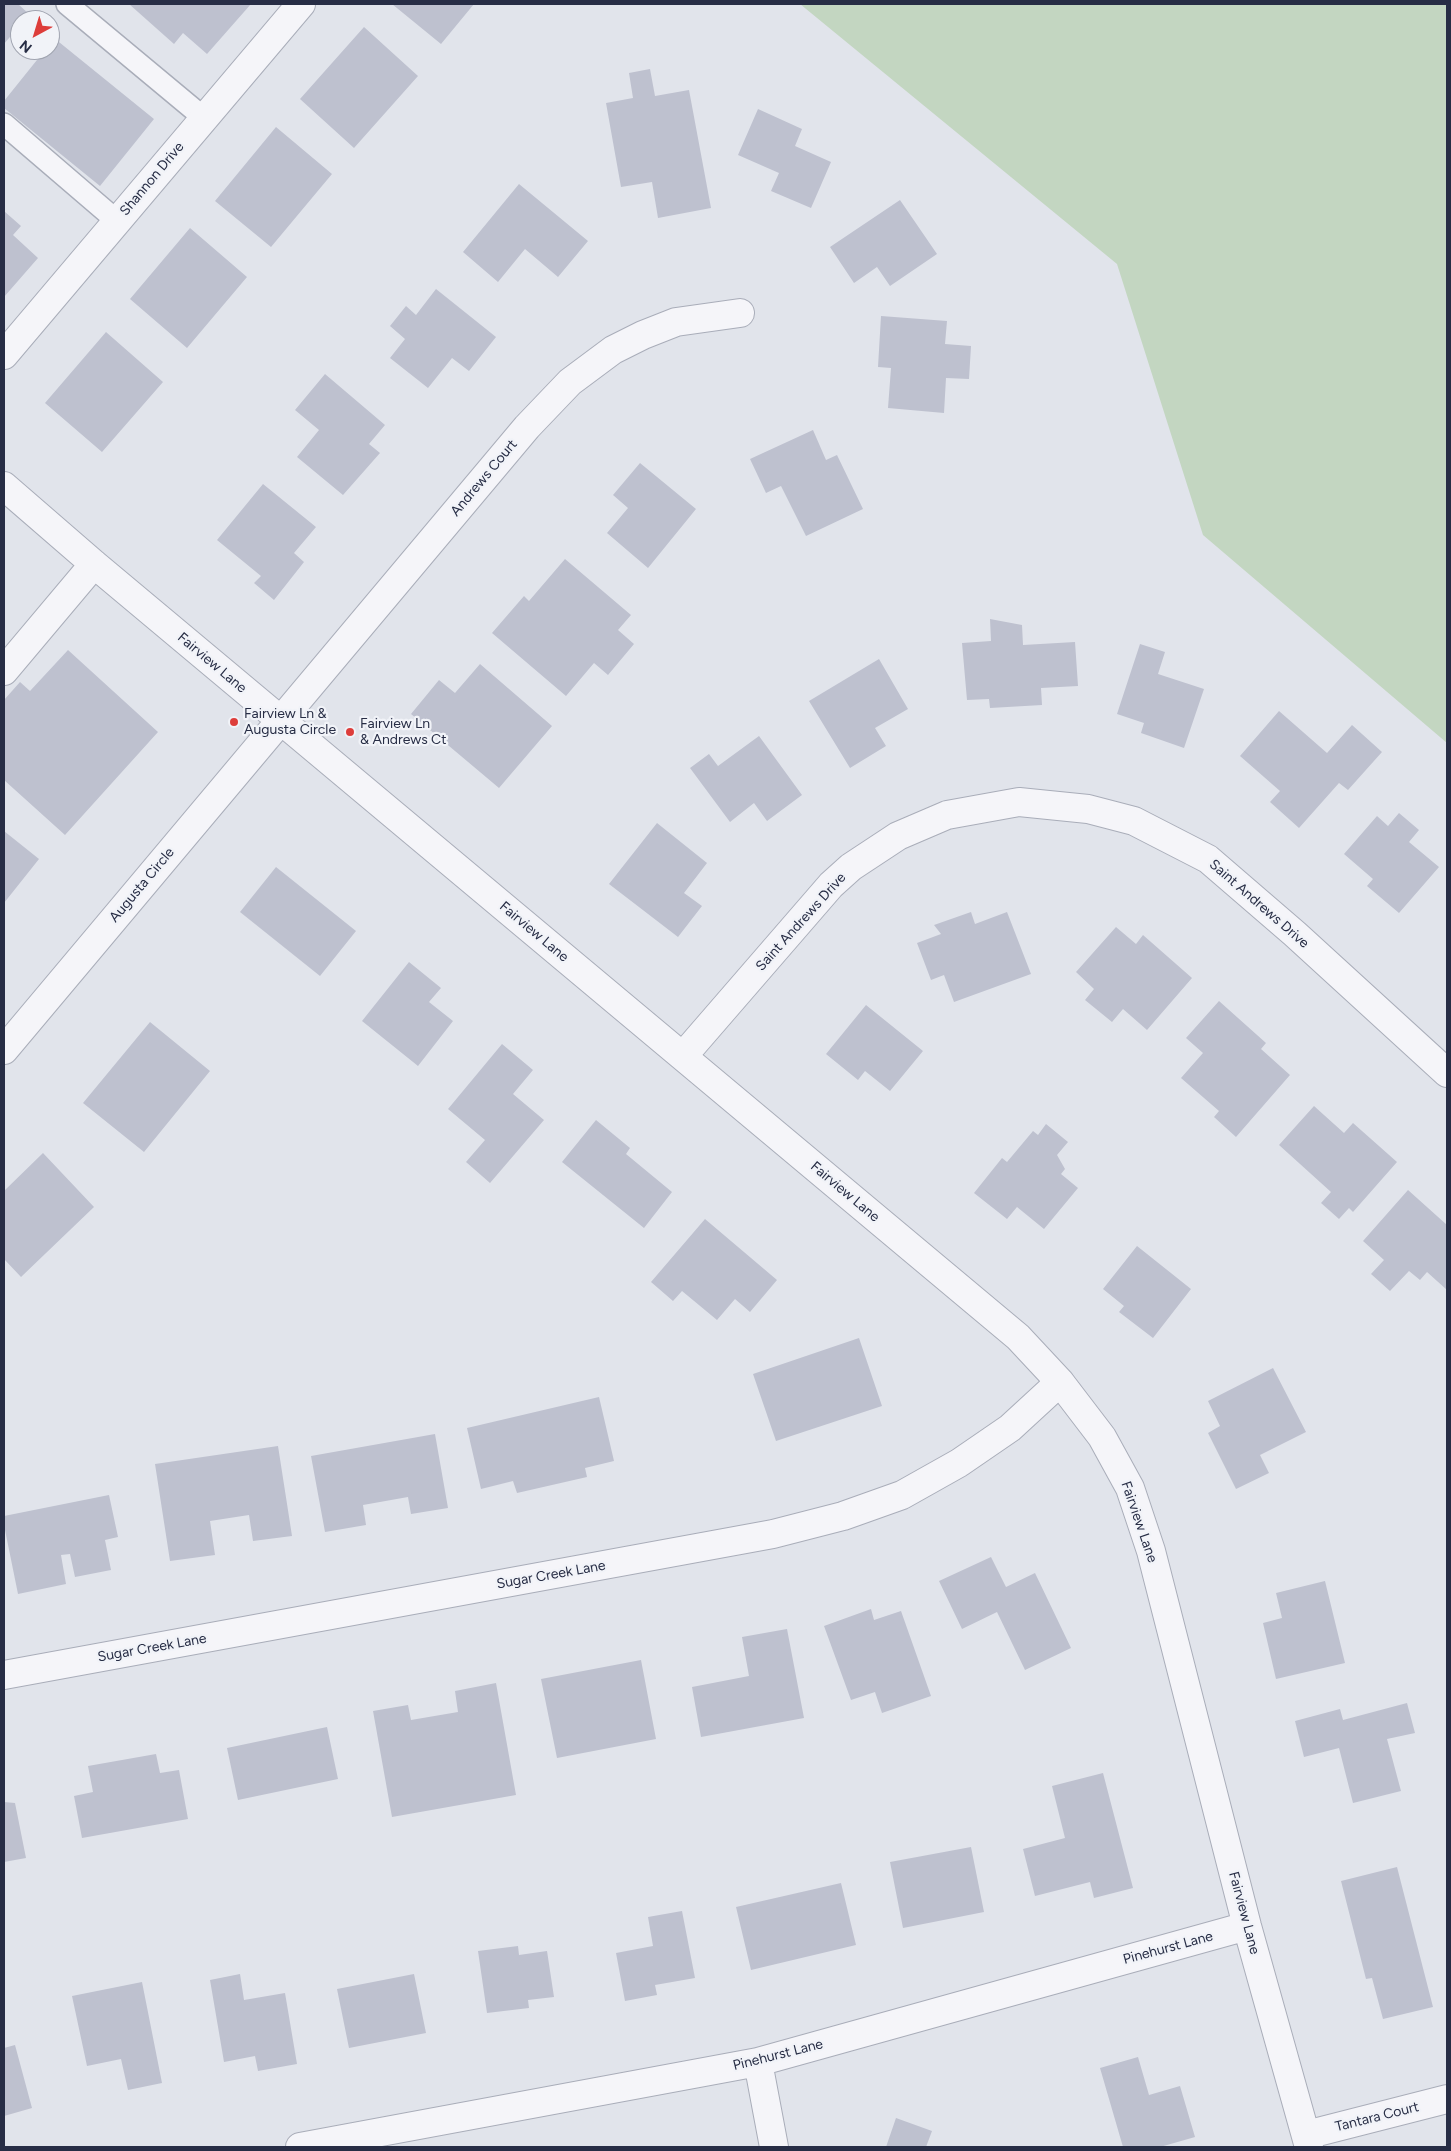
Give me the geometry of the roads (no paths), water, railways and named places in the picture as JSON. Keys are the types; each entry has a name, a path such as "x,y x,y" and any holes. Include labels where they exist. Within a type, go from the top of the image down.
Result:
{"street":[{"name":"Shannon Drive","path":"4,355 301,4"},
{"name":"Andrews Court","path":"280,720 527,427 570,382 613,350 643,335 676,322 740,313"},
{"name":"Fairview Lane","path":"4,486 94,564 1018,1337 1060,1382 1102,1437 1130,1488 1150,1551 1247,1926 1308,2141"},
{"path":"4,671 94,564"},
{"name":"Augusta Circle","path":"4,1050 280,720"},
{"name":"Saint Andrews Drive","path":"683,1056 831,885 851,868 898,836 948,815 1019,802 1088,809 1134,821 1208,859 1295,934 1447,1073"},
{"name":"Sugar Creek Lane","path":"4,1675 773,1534 843,1516 902,1495 959,1463 1010,1428 1060,1382"},
{"name":"Pinehurst Lane","path":"300,2147 758,2062 1247,1926"},
{"path":"758,2062 774,2147"},
{"name":"Tantara Court","path":"1308,2141 1447,2099"}],"lane":[{"path":"67,4 204,118"},
{"path":"4,124 117,221"}],"place":[{"name":"Fairview Ln & Augusta Circle","path":"234,722"},
{"name":"Fairview Ln & Andrews Ct","path":"350,732"}]}
